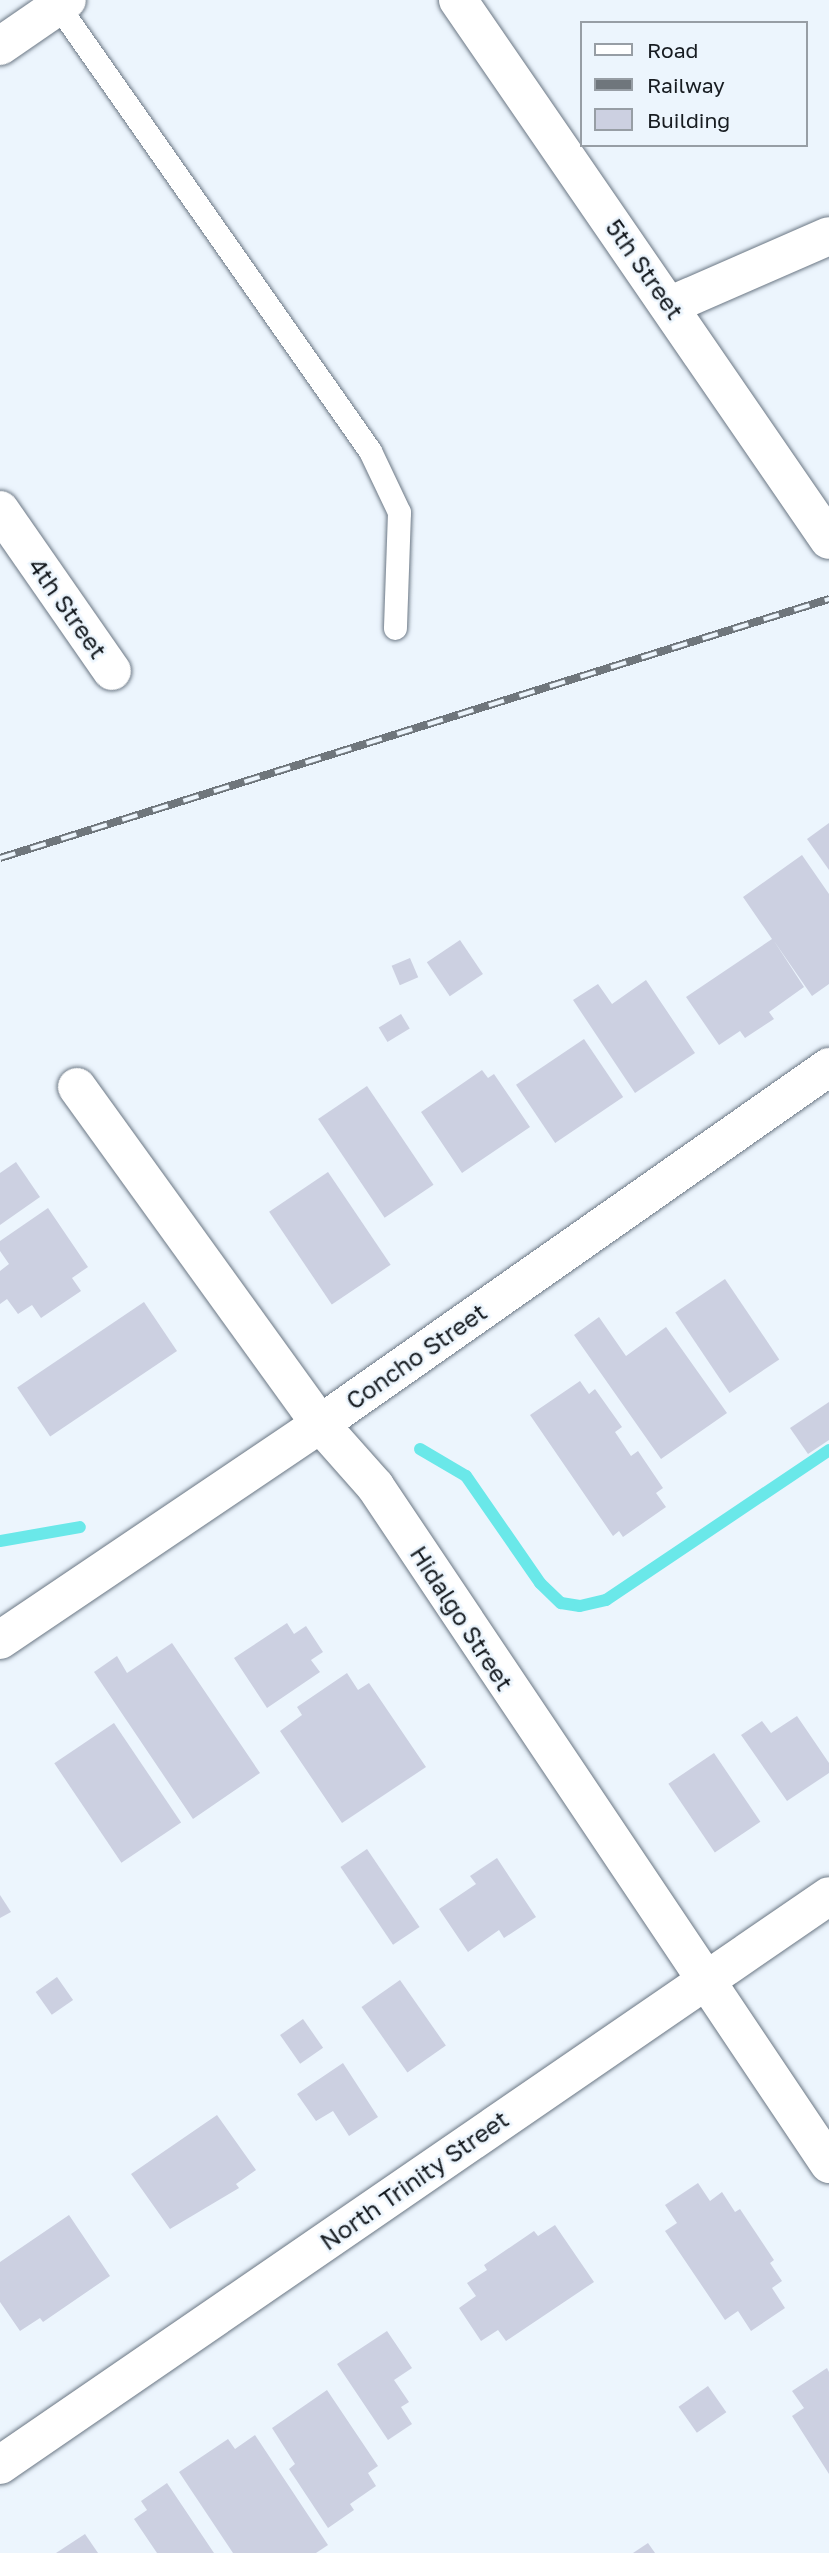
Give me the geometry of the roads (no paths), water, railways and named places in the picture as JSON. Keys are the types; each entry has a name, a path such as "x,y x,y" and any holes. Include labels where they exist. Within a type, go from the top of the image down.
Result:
{"street":[{"name":"5th Street","path":"458,0 671,305 829,540"},
{"path":"0,46 60,2"},
{"path":"671,305 829,236"},
{"name":"4th Street","path":"0,510 112,671"},
{"name":"Concho Street","path":"0,1640 320,1424 829,1067"},
{"name":"Hidalgo Street","path":"77,1087 320,1424 375,1486 703,1982 829,2164"},
{"name":"North Trinity Street","path":"0,2465 829,1896"}],"lane":[{"path":"60,2 370,451 399,512 395,628"}],"waterway":[{"path":"420,1449 466,1476 540,1583 561,1603 580,1606 606,1600 829,1450"},
{"path":"0,1541 80,1527"}],"railway":[{"path":"0,858 829,599"}]}
